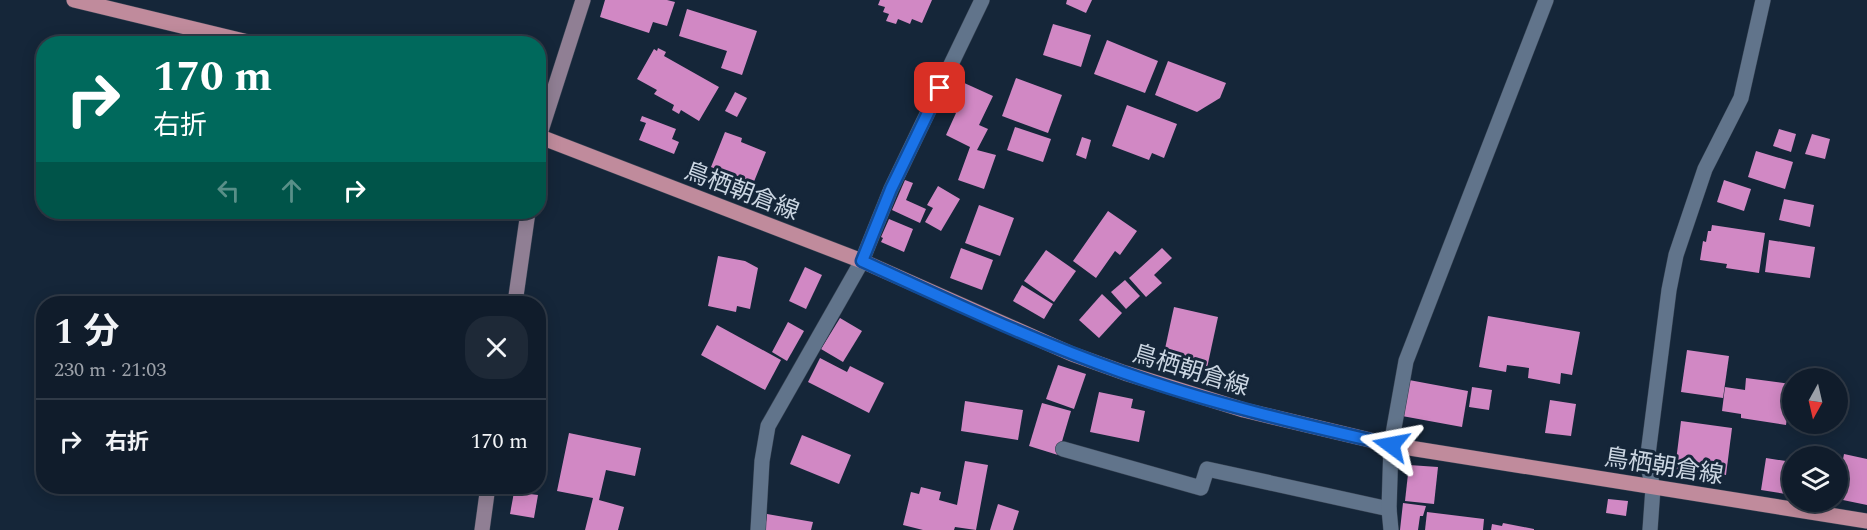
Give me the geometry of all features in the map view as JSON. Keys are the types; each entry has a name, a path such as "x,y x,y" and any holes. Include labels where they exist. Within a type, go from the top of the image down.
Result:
{"main road":[{"path":"75,0 223,36"},
{"path":"546,115 583,0"},
{"name":"鳥栖朝倉線","path":"546,140 862,261 1025,334 1125,373 1244,410 1391,445 1867,521"},
{"path":"516,296 527,219"},
{"path":"482,530 487,494"}],"street":[{"path":"758,530 762,461 768,426 862,261 891,189 982,0"},
{"path":"1391,530 1389,509 1391,445 1406,361 1546,0"},
{"path":"1650,530 1653,488 1647,462 1669,290 1676,255 1705,169 1741,98 1762,0"},
{"path":"1063,449 1201,488 1207,469 1389,509"}],"building":[{"path":"605,0 675,2 667,26 653,22 649,33 600,17"},
{"path":"880,0 932,0 922,23 912,19 910,24 898,19 896,24 886,21 889,14 883,12 885,7 878,5"},
{"path":"1067,0 1092,0 1086,13 1066,4"},
{"path":"687,9 757,31 742,75 721,68 727,51 679,36"},
{"path":"1053,24 1091,35 1081,67 1043,55"},
{"path":"1107,40 1158,61 1145,93 1094,74"},
{"path":"658,48 666,52 664,56 719,87 699,121 681,110 679,114 672,110 674,105 654,94 657,90 637,79 654,49 657,51"},
{"path":"1168,61 1226,83 1220,98 1197,112 1155,95"},
{"path":"951,77 993,96 979,125 988,129 977,150 996,155 984,189 958,180 970,147 946,135 956,113 938,104"},
{"path":"1016,78 1062,95 1048,133 1002,116"},
{"path":"735,92 747,98 737,117 725,111"},
{"path":"1127,105 1177,124 1164,158 1152,153 1149,160 1112,146"},
{"path":"642,116 676,129 672,139 679,142 674,154 639,140 646,123 640,121"},
{"path":"1015,127 1051,139 1043,162 1007,150"},
{"path":"1779,129 1796,134 1791,152 1773,146"},
{"path":"725,132 742,138 741,142 766,152 753,184 711,167"},
{"path":"1812,134 1830,139 1825,159 1805,154"},
{"path":"1082,137 1091,140 1086,159 1076,155"},
{"path":"1756,151 1793,162 1785,189 1748,177"},
{"path":"905,180 913,183 906,200 926,209 920,223 892,210"},
{"path":"1724,180 1751,189 1744,211 1717,202"},
{"path":"938,186 960,199 941,231 925,222 933,208 927,205"},
{"path":"1784,199 1814,205 1810,227 1779,220"},
{"path":"979,205 1014,218 1000,256 965,243"},
{"path":"1108,211 1137,231 1120,255 1115,251 1096,278 1073,261"},
{"path":"889,219 913,229 904,252 881,242"},
{"path":"1712,225 1765,233 1759,273 1726,268 1727,264 1700,260 1703,241 1706,242"},
{"path":"1769,240 1815,247 1810,278 1765,272"},
{"path":"961,248 993,260 982,290 950,278"},
{"path":"1162,248 1172,258 1154,275 1162,283 1146,297 1129,278"},
{"path":"1046,250 1076,271 1054,302 1024,281"},
{"path":"718,256 745,261 758,268 750,309 737,306 736,312 708,306"},
{"path":"805,267 822,275 806,309 789,301"},
{"path":"1125,280 1140,296 1126,309 1111,292"},
{"path":"1022,285 1053,304 1044,319 1013,301"},
{"path":"1102,294 1122,313 1099,338 1079,320"},
{"path":"1174,307 1218,317 1207,368 1163,358"},
{"path":"1488,316 1580,332 1572,375 1561,373 1560,384 1528,378 1529,368 1507,365 1506,372 1479,367"},
{"path":"840,318 862,331 843,362 821,349"},
{"path":"788,322 804,331 787,361 772,352"},
{"path":"717,325 781,360 765,390 701,355"},
{"path":"1687,350 1729,356 1723,398 1681,392"},
{"path":"820,358 847,372 850,366 884,383 869,413 808,382"},
{"path":"1058,365 1086,374 1074,409 1046,399"},
{"path":"1746,378 1782,383 1782,424 1741,418 1741,414 1722,411 1725,387 1745,390"},
{"path":"1409,380 1468,391 1462,427 1402,416"},
{"path":"1472,387 1492,390 1489,410 1469,407"},
{"path":"1099,392 1133,399 1131,408 1145,411 1139,442 1090,432"},
{"path":"1550,400 1576,404 1571,436 1545,433"},
{"path":"965,401 1023,410 1018,440 961,431"},
{"path":"1042,403 1071,411 1058,455 1029,446"},
{"path":"1681,421 1732,428 1726,475 1675,469"},
{"path":"569,433 641,448 635,476 606,470 599,500 624,507 618,530 585,530 593,498 557,491"},
{"path":"802,435 851,455 839,484 790,464"},
{"path":"1848,455 1867,459 1867,505 1848,501"},
{"path":"1766,458 1782,460 1782,493 1761,490"},
{"path":"965,461 988,465 976,530 955,527 954,530 923,530 903,525 911,492 919,494 921,487 941,492 939,500 957,505"},
{"path":"1409,465 1438,467 1434,504 1405,501"},
{"path":"514,494 538,495 534,518 510,514"},
{"path":"1608,499 1628,501 1626,516 1606,513"},
{"path":"1403,503 1426,506 1423,516 1420,516 1418,530 1400,530"},
{"path":"998,504 1019,511 1013,530 990,530"},
{"path":"1427,512 1484,519 1483,530 1425,530"},
{"path":"767,514 813,522 811,530 765,530"},
{"path":"1503,523 1534,530 1491,530 1492,524 1502,526"}],"route":[{"path":"940,88 891,189 862,261 1025,334 1125,373 1244,410 1391,445"}]}
